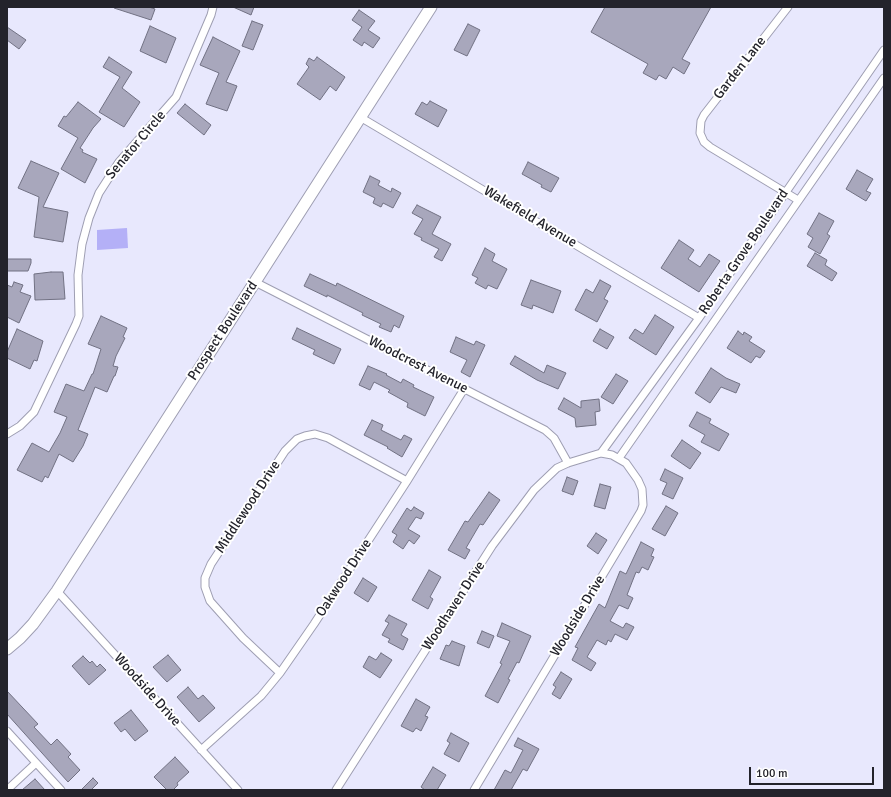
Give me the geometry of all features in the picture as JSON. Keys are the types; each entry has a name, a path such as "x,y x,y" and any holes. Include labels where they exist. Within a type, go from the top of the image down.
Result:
{"main road":[{"name":"Prospect Boulevard","path":"7,649 33,624 57,591 431,7"}],"street":[{"name":"Senator Circle","path":"7,434 20,426 34,412 76,324 79,316 78,275 82,244 89,218 99,193 119,162 176,97 213,7"},
{"name":"Garden Lane","path":"785,192 710,147 704,142 700,133 701,121 704,115 788,7"},
{"name":"Roberta Grove Boulevard","path":"601,453 699,318 884,50"},
{"name":"Roberta Grove Boulevard","path":"619,458 884,78"},
{"name":"Wakefield Avenue","path":"360,117 699,318"},
{"path":"785,192 798,200"},
{"name":"Woodcrest Avenue","path":"255,282 545,430 554,438 568,463"},
{"name":"Oakwood Drive","path":"201,750 261,696 280,673 314,624 407,481 464,389"},
{"name":"Middlewood Drive","path":"280,673 243,638 210,601 205,587 205,578 211,564 285,451 292,442 297,439 315,434 328,438 407,481"},
{"path":"601,453 619,458"},
{"name":"Woodhaven Drive","path":"336,790 492,546 534,490 557,468 601,453"},
{"name":"Woodside Drive","path":"474,790 641,511 643,505 642,489 638,480 626,463 619,458"},
{"name":"Woodside Drive","path":"57,591 238,790"},
{"path":"7,730 61,790"},
{"path":"7,790 36,763"}],"shaded area":[{"path":"127,228 128,248 97,250 97,230"}],"building":[{"path":"149,7 155,9 151,20 114,8"},
{"path":"233,7 254,7 251,15"},
{"path":"605,7 711,7 682,59 690,63 684,74 673,67 666,79 659,75 656,80 643,73 648,64 591,32"},
{"path":"359,10 375,21 368,30 380,38 373,48 364,42 362,46 353,40 362,27 352,20"},
{"path":"252,21 263,25 253,50 242,46"},
{"path":"468,24 480,30 467,56 454,50"},
{"path":"150,26 176,38 166,63 140,51"},
{"path":"7,27 26,40 19,49 7,40"},
{"path":"213,37 240,51 226,82 237,86 227,111 206,104 219,73 200,65"},
{"path":"109,57 132,72 122,88 140,102 124,127 99,112 120,77 103,67"},
{"path":"317,57 345,77 336,91 330,86 320,100 297,84 309,67 306,64 309,58 314,61"},
{"path":"430,101 447,110 438,127 415,114 422,102 427,105"},
{"path":"78,102 101,119 93,128 80,148 83,150 82,152 97,159 85,183 61,169 78,138 58,126 64,116 66,117"},
{"path":"185,104 211,125 204,135 177,113"},
{"path":"31,161 59,173 43,207 68,212 63,242 34,237 39,197 18,188"},
{"path":"528,162 559,178 551,192 541,187 542,185 522,174"},
{"path":"857,170 873,179 866,191 871,193 866,201 846,189"},
{"path":"370,176 380,181 378,185 391,192 392,188 401,193 393,208 383,203 381,207 373,203 375,198 363,192"},
{"path":"417,205 441,217 432,234 451,244 442,261 434,257 439,249 421,240 422,238 414,234 423,219 412,213"},
{"path":"819,213 834,221 827,234 830,236 820,254 808,247 813,238 807,234"},
{"path":"679,240 694,250 688,259 700,267 709,254 720,261 699,292 661,268"},
{"path":"485,248 495,254 492,261 507,269 497,289 488,285 486,289 475,283 478,278 472,275"},
{"path":"815,253 827,260 825,265 837,273 832,281 807,266"},
{"path":"7,259 31,259 31,263 28,271 7,271"},
{"path":"63,272 65,299 35,300 34,274"},
{"path":"310,274 336,286 337,283 404,316 399,328 394,325 391,332 379,327 381,324 362,315 363,313 327,295 327,297 304,286"},
{"path":"531,280 561,291 553,313 533,305 532,309 521,305"},
{"path":"600,280 611,286 604,299 608,301 597,322 575,310 586,289 593,293"},
{"path":"14,282 23,285 20,292 31,296 19,323 7,317 7,285 12,287"},
{"path":"655,315 674,327 656,355 629,338 635,329 643,334"},
{"path":"101,316 127,328 123,337 125,338 113,366 118,367 115,376 107,392 95,387 78,430 88,434 83,446 73,462 59,454 48,478 45,476 42,482 17,470 32,443 49,452 60,433 67,417 54,412 66,384 84,391 93,374 101,349 88,344"},
{"path":"297,328 341,349 334,364 313,354 315,350 292,339"},
{"path":"17,329 43,341 37,361 34,360 30,369 7,358 7,352"},
{"path":"600,329 614,337 607,349 593,341"},
{"path":"738,331 743,335 744,332 752,337 749,341 765,351 760,358 756,356 751,363 727,348"},
{"path":"456,337 474,345 476,341 485,345 470,377 461,372 467,360 450,352"},
{"path":"515,356 544,373 547,365 566,373 558,389 537,380 510,364"},
{"path":"368,366 387,374 386,375 401,383 403,379 414,385 413,387 434,397 425,416 407,407 408,403 388,392 390,390 374,382 370,390 359,385"},
{"path":"711,368 726,378 740,384 736,393 721,387 710,403 695,393"},
{"path":"616,374 628,381 613,404 601,397"},
{"path":"564,398 581,408 581,401 599,399 600,411 595,412 596,425 576,427 575,418 558,409"},
{"path":"697,412 711,419 709,423 729,434 719,451 701,442 705,435 689,426"},
{"path":"372,420 383,425 381,430 401,440 404,435 412,439 402,457 387,448 388,447 364,435"},
{"path":"682,440 701,453 690,469 671,456"},
{"path":"665,469 683,478 673,499 662,494 667,483 660,480"},
{"path":"567,477 578,481 573,495 562,491"},
{"path":"600,484 611,487 605,509 594,506"},
{"path":"489,492 500,500 483,525 480,524 466,548 470,550 465,559 448,550 465,521 468,522"},
{"path":"666,506 678,513 665,536 652,529"},
{"path":"414,507 424,513 421,519 416,517 408,529 420,536 414,544 409,540 403,549 393,542 397,535 392,532 407,508 411,511"},
{"path":"596,533 607,540 598,554 587,546"},
{"path":"641,542 654,549 651,556 654,557 648,570 642,567 639,573 636,572 627,595 633,598 628,609 619,605 610,621 623,628 626,623 634,627 627,640 615,634 611,642 608,640 606,645 597,640 587,657 596,663 591,671 572,660 578,648 575,647 599,604 605,608 620,571 626,574"},
{"path":"429,570 441,577 430,597 433,599 428,609 412,600"},
{"path":"363,578 377,587 368,602 354,593"},
{"path":"389,615 407,624 401,635 408,639 403,650 388,642 390,639 382,635 389,623 385,621"},
{"path":"502,623 531,636 519,663 517,662 508,679 510,680 498,703 485,696 502,664 500,663 510,641 497,636"},
{"path":"482,631 494,636 489,648 477,643"},
{"path":"452,641 465,646 459,666 440,659 446,645 449,646"},
{"path":"381,653 392,660 380,678 363,667 369,656 376,660"},
{"path":"168,655 181,670 167,682 153,667"},
{"path":"83,656 90,663 92,661 97,667 100,664 106,670 89,685 72,666"},
{"path":"561,672 572,679 560,699 552,694 556,687 553,685"},
{"path":"188,687 198,699 203,695 215,708 199,722 177,697"},
{"path":"7,691 38,724 34,727 51,745 57,739 71,754 68,757 80,770 68,782 7,714"},
{"path":"416,699 430,707 425,716 428,717 421,731 416,728 413,732 401,726"},
{"path":"131,710 148,731 135,741 125,729 121,732 114,723"},
{"path":"451,733 469,743 459,762 444,754 450,743 447,741"},
{"path":"518,738 539,749 527,771 523,769 511,790 494,790 505,770 511,773 523,750 514,746"},
{"path":"175,757 189,772 177,783 178,785 173,790 167,790 154,777"},
{"path":"433,767 446,775 437,790 425,790 421,787"},
{"path":"93,778 98,783 91,790 81,790"},
{"path":"35,779 45,790 22,790"}]}
